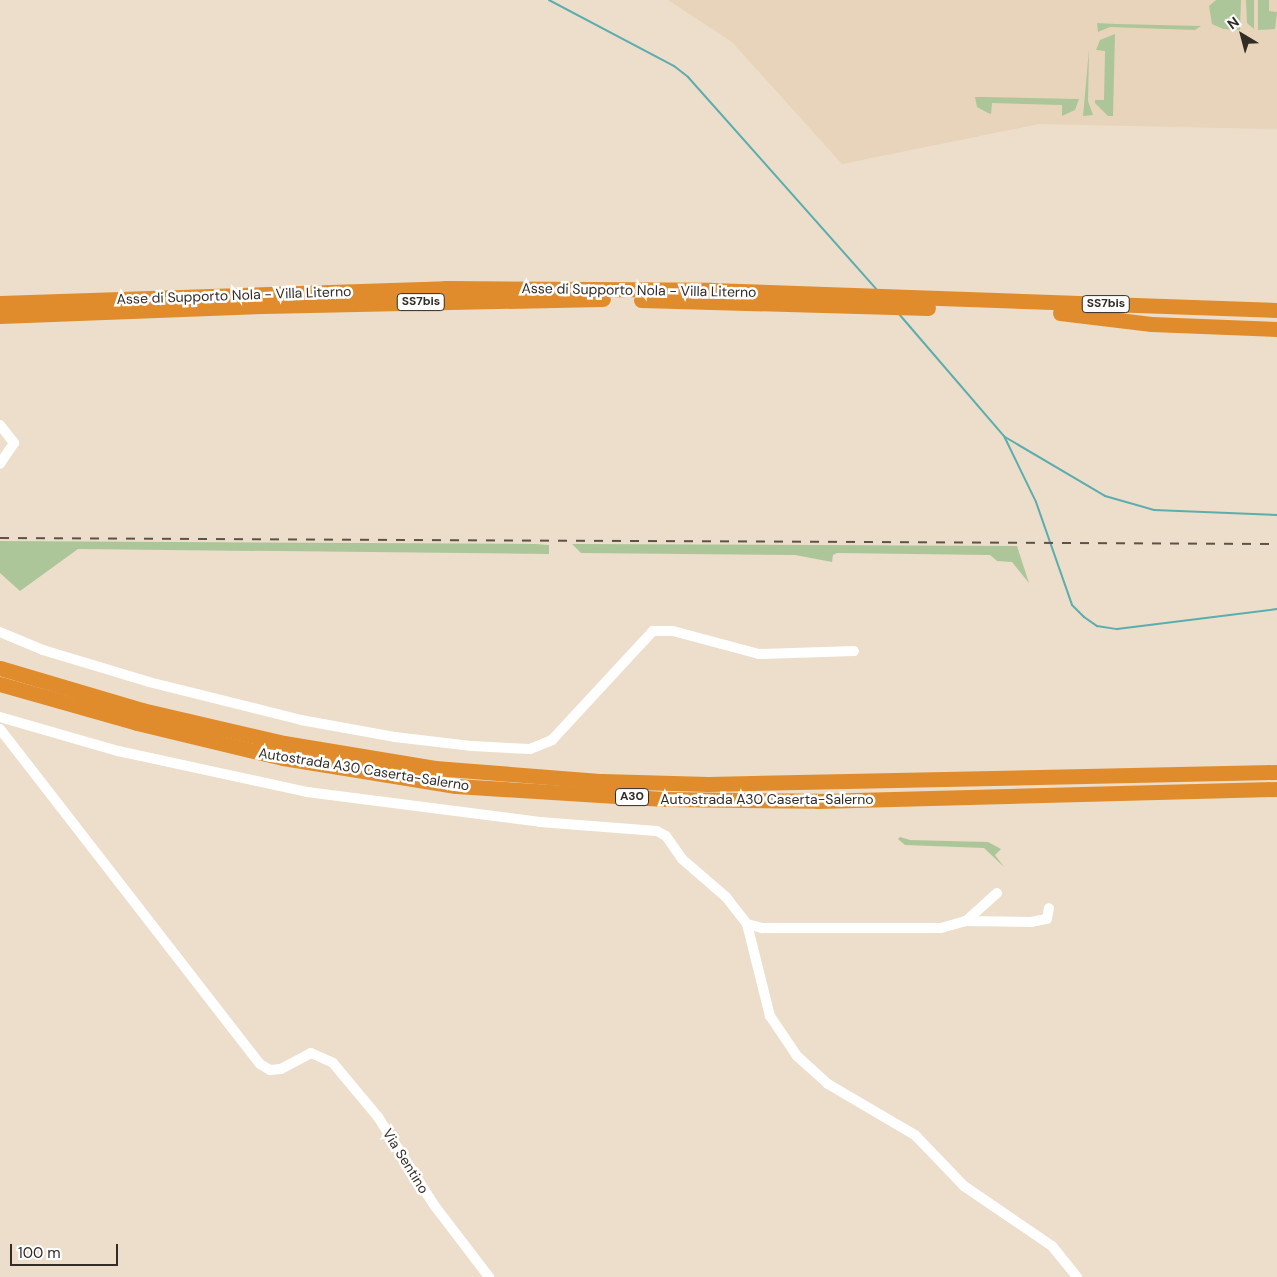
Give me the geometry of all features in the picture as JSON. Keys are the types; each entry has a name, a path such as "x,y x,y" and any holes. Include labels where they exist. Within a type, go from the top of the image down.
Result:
{"highway":[{"name":"Asse di Supporto Nola - Villa Literno","path":"0,303 445,288 940,304 1277,310"},
{"name":"Asse di Supporto Nola - Villa Literno","path":"0,316 283,305 603,299 838,300"},
{"name":"Asse di Supporto Nola - Villa Literno","path":"940,304 1060,313 1277,320"},
{"path":"1060,313 1151,324 1277,329"},
{"name":"Autostrada A30 Caserta-Salerno","path":"0,668 142,710 275,740 435,768 602,780 708,784 1277,772"},
{"name":"Autostrada A30 Caserta-Salerno","path":"0,684 137,724 283,758 456,786 664,799 817,801 1277,789"}],"street":[{"path":"0,425 14,443 0,464"},
{"path":"0,632 43,650 149,682 301,720 433,742 530,749 552,740 653,631 673,631 759,654 854,651"},
{"path":"0,717 118,751 307,792 540,822 658,831 666,836 682,859 726,898 747,924 770,1016 797,1056 828,1084 915,1135 964,1186 1052,1246 1077,1277"},
{"name":"Via Sentino","path":"0,729 260,1064 270,1070 281,1069 314,1053 333,1063 365,1101 434,1205 489,1277"},
{"path":"966,921 997,893"},
{"path":"747,924 784,929 942,928 966,921 1031,922 1047,919 1049,908"}],"shaded area":[{"path":"668,0 1277,0 1277,129 1039,124 842,164 732,42"}],"green space":[{"path":"1216,0 1241,0 1240,30 1223,29 1212,24 1209,6"},
{"path":"1246,0 1254,0 1254,29 1247,23"},
{"path":"1258,0 1269,0 1269,11 1277,12 1275,29 1258,30"},
{"path":"1097,23 1201,26 1195,30 1110,27 1098,32"},
{"path":"1115,34 1113,116 1108,116 1095,103 1095,100 1104,100 1105,51 1096,50 1100,40"},
{"path":"1089,50 1088,101 1093,115 1083,116"},
{"path":"975,97 1079,99 1075,110 1062,116 1062,105 992,103 991,114 977,107"},
{"path":"0,541 535,544 549,545 549,554 78,549 20,591 0,573"},
{"path":"572,544 1017,546 1029,583 1012,562 997,561 990,555 837,553 833,555 832,562 795,555 581,553"},
{"path":"900,837 910,840 988,842 1001,849 995,855 1004,867 984,848 905,845 898,839"}],"waterway":[{"path":"549,0 674,66 688,77 877,290"},
{"path":"899,314 1004,436 1036,502 1072,605 1084,617 1097,626 1117,629 1277,609"},
{"path":"1005,437 1105,496 1154,510 1277,515"}],"railway":[{"path":"0,538 1277,544"}]}
